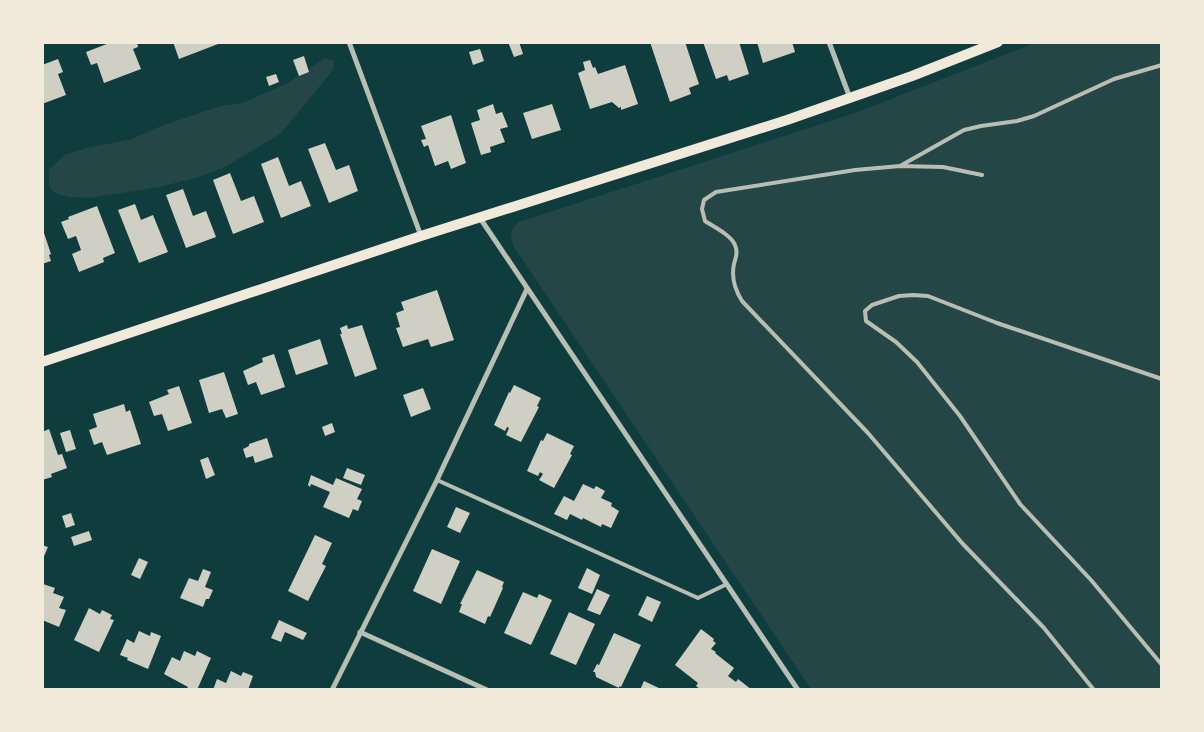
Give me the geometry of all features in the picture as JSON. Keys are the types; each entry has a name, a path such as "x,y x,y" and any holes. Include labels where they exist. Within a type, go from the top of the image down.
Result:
{"main road":[{"path":"42,362 421,236 850,99 998,42"}],"street":[{"path":"349,42 421,236"},
{"path":"829,42 850,99"},
{"path":"480,218 798,690"},
{"path":"332,690 436,480 527,288"},
{"path":"360,632 487,690"}],"lane":[{"path":"900,166 964,130 1017,121 1034,116 1114,79 1162,64"},
{"path":"982,175 943,167 900,166 855,170 716,192 704,200 702,209 705,221 728,236 735,244 737,256 734,266 735,290 742,301 868,433 962,543 1044,628 1094,690"},
{"path":"1162,379 997,323 928,296 899,296 872,305 865,311 866,321 896,342 917,362 960,416 1020,504 1091,580 1162,665"},
{"path":"436,480 698,598 727,584"}],"shaded area":[{"path":"1035,43 1161,43 1161,689 811,689 514,247 511,236 513,228 519,222 855,113"},
{"path":"325,58 334,61 333,70 281,133 225,167 199,177 160,187 89,198 69,197 55,193 49,186 49,170 64,155 87,148 132,139 156,128 220,106 242,103 288,83"}],"building":[{"path":"112,42 137,42 138,47 133,49 141,69 104,83 97,63 91,65 86,52"},
{"path":"173,42 217,42 218,44 179,59"},
{"path":"508,42 519,42 523,54 514,57"},
{"path":"650,42 685,42 699,84 689,88 691,94 670,102"},
{"path":"703,42 739,42 749,74 729,81 727,75 716,79"},
{"path":"757,42 792,42 795,52 763,63"},
{"path":"480,49 484,61 473,65 469,52"},
{"path":"304,56 309,72 299,76 293,60"},
{"path":"58,59 63,72 58,74 66,95 42,104 42,65"},
{"path":"590,60 598,74 625,65 638,104 621,110 621,107 619,108 612,102 590,109 578,73 585,70 583,62"},
{"path":"276,74 279,82 269,86 266,77"},
{"path":"493,104 496,114 502,112 508,127 500,129 505,142 490,147 491,152 481,155 471,123 480,120 477,110"},
{"path":"552,104 561,130 532,139 523,113"},
{"path":"451,115 466,163 451,169 448,161 435,166 428,145 424,147 421,140 426,139 421,126"},
{"path":"325,143 336,170 349,165 358,191 329,203 308,149"},
{"path":"278,157 289,186 301,181 311,206 281,218 261,164"},
{"path":"230,173 241,201 254,196 264,222 233,234 213,180"},
{"path":"183,189 193,216 206,211 216,237 186,248 166,195"},
{"path":"135,204 141,220 153,215 168,252 139,263 118,210"},
{"path":"97,206 115,253 103,258 104,262 79,272 72,254 81,250 76,236 68,239 61,222 69,219 68,217"},
{"path":"42,227 51,254 49,255 51,261 42,264"},
{"path":"437,290 454,340 431,347 428,339 403,347 396,328 400,327 396,313 404,310 401,302"},
{"path":"347,325 348,329 362,325 377,369 355,377 340,334 342,334 340,328"},
{"path":"320,339 328,364 296,375 288,350"},
{"path":"274,354 285,387 261,395 256,382 248,385 243,371 263,362 262,358"},
{"path":"224,372 238,414 226,418 222,409 209,413 199,380"},
{"path":"514,385 541,398 537,406 539,407 521,442 506,435 509,428 507,427 505,431 494,425"},
{"path":"179,386 192,423 168,431 162,414 154,416 149,402 169,394 167,390"},
{"path":"423,388 431,409 411,417 403,395"},
{"path":"124,404 126,412 130,410 141,444 107,455 102,442 94,445 89,430 97,427 93,414"},
{"path":"332,423 335,432 325,436 322,427"},
{"path":"49,429 58,455 62,454 67,468 51,474 52,477 42,480 42,432"},
{"path":"70,430 76,449 66,452 60,433"},
{"path":"547,433 574,446 570,454 572,455 554,488 539,480 543,474 540,472 538,476 527,471 541,440 543,441"},
{"path":"267,438 273,457 255,463 253,456 246,458 243,449 249,446 249,444"},
{"path":"208,457 215,475 206,479 200,460"},
{"path":"347,468 365,475 361,485 343,478"},
{"path":"311,475 333,485 336,478 362,489 357,499 362,501 358,511 353,509 349,518 323,507 330,492 311,484 310,487 308,485"},
{"path":"583,484 594,489 596,486 605,491 601,498 612,503 611,506 619,511 611,528 602,524 601,527 570,514 567,520 554,514 564,496 574,501"},
{"path":"456,507 470,513 460,533 447,527"},
{"path":"71,513 75,525 66,528 62,516"},
{"path":"89,531 92,540 74,546 71,537"},
{"path":"315,535 332,543 322,564 326,566 308,601 288,591"},
{"path":"42,545 48,547 42,561"},
{"path":"432,549 460,561 441,604 413,591"},
{"path":"139,558 148,562 140,579 131,575"},
{"path":"587,568 600,575 592,594 578,588"},
{"path":"203,569 211,572 205,587 213,590 203,607 180,598 189,578 198,581"},
{"path":"477,570 504,582 490,617 488,616 485,624 459,612 462,604 460,604"},
{"path":"43,584 55,588 53,593 64,597 59,608 66,610 59,627 42,620"},
{"path":"597,589 610,595 600,615 587,610"},
{"path":"523,592 537,598 539,594 552,600 531,645 504,633"},
{"path":"647,596 661,602 652,622 638,615"},
{"path":"89,608 100,614 102,610 112,615 110,619 114,620 99,652 74,640"},
{"path":"569,612 595,624 576,665 550,654"},
{"path":"279,620 307,633 303,640 285,632 281,642 271,638"},
{"path":"701,629 714,639 713,641 716,643 711,649 734,668 728,676 736,682 738,679 752,690 701,690 696,686 698,683 675,665"},
{"path":"139,631 150,636 151,632 161,636 148,669 120,655 127,639 134,643"},
{"path":"614,633 641,645 619,688 596,677 595,672 593,672 597,664 599,665"},
{"path":"184,651 195,656 197,651 211,658 197,690 186,690 188,687 164,674 172,657 180,661"},
{"path":"231,671 241,676 243,672 253,676 248,690 213,690 217,679 226,683"},
{"path":"644,681 663,690 640,690"}]}
